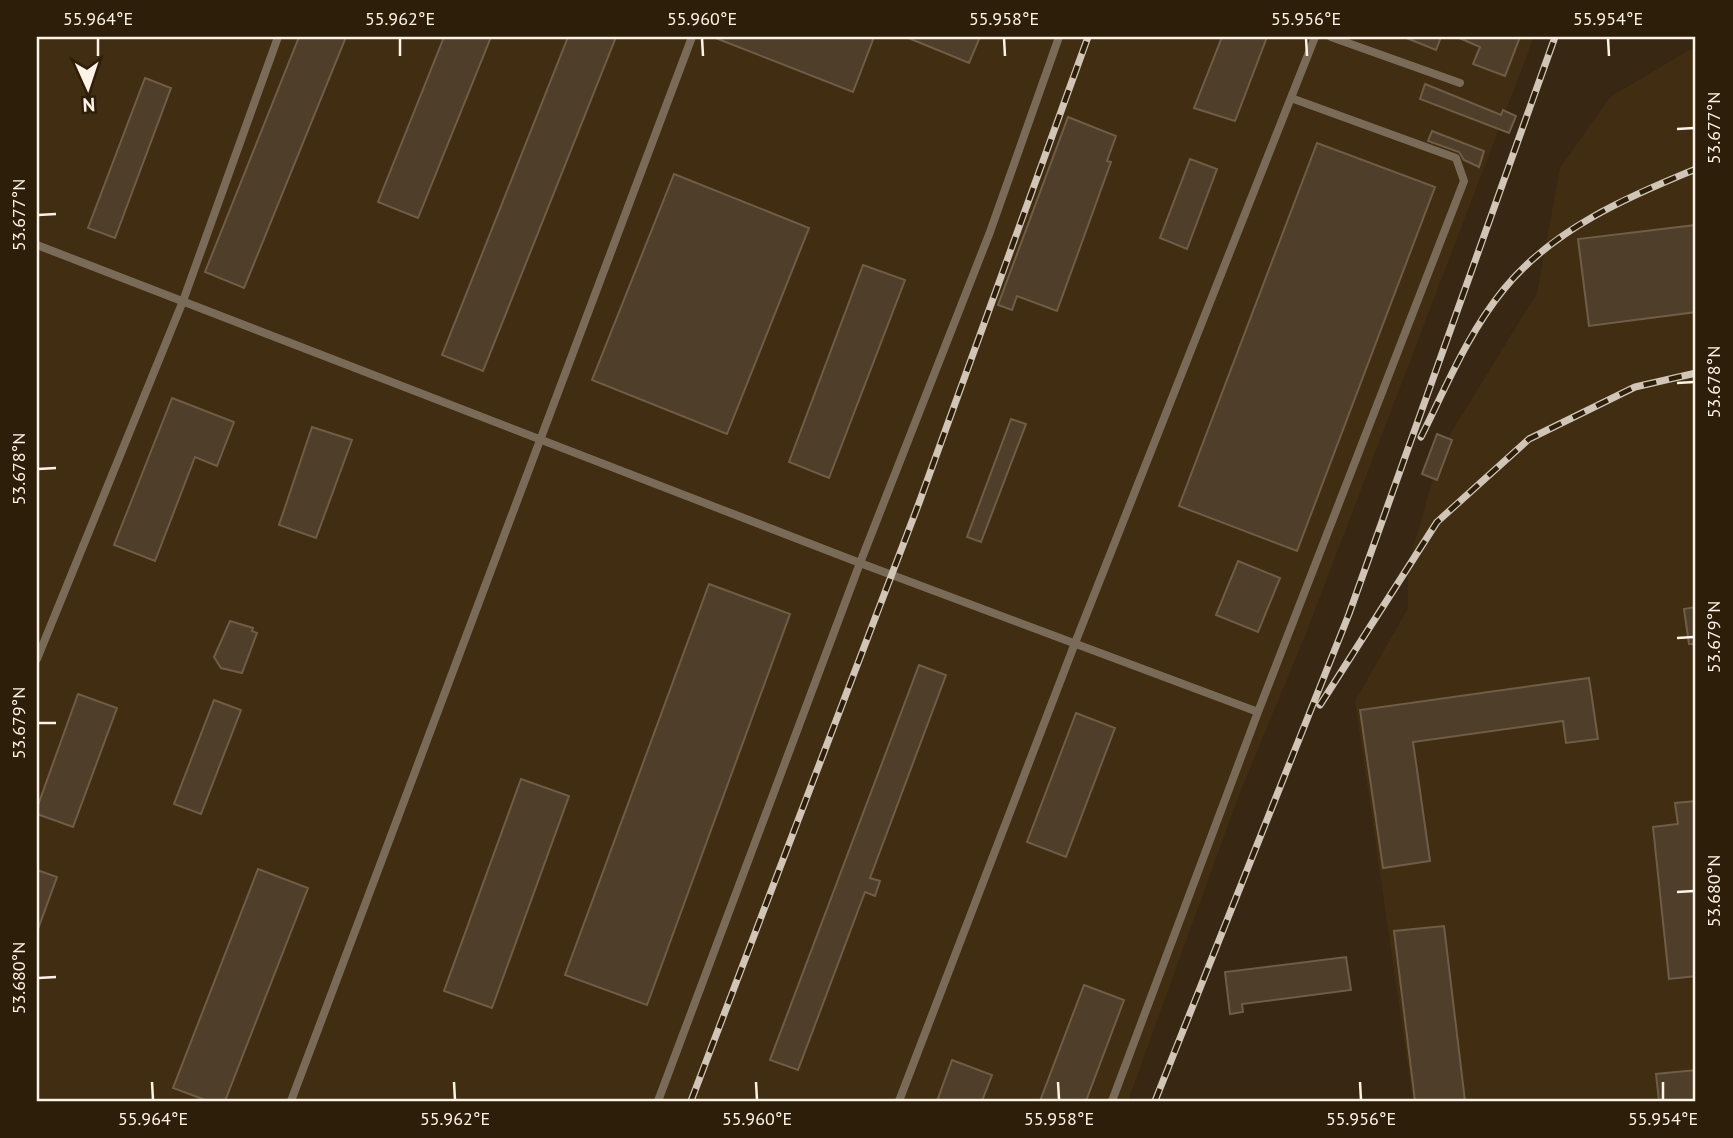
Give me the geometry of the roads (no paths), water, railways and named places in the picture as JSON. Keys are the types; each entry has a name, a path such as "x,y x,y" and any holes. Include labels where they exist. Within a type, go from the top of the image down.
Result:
{"lane":[{"path":"37,659 183,302 278,37"},
{"path":"291,1101 692,37"},
{"path":"658,1101 860,563 990,232 1059,37"},
{"path":"899,1101 1075,643 1315,37"},
{"path":"1331,37 1460,83"},
{"path":"1112,1101 1258,712 1464,181 1456,158 1291,98"},
{"path":"37,245 860,563 1258,712"}],"railway":[{"path":"691,1101 919,503 1088,37"},
{"path":"1155,1101 1349,614 1555,37"},
{"path":"1421,437 1479,324 1523,268 1545,249 1592,217 1696,169"},
{"path":"1320,705 1437,522 1529,439 1635,387 1696,373"}]}
